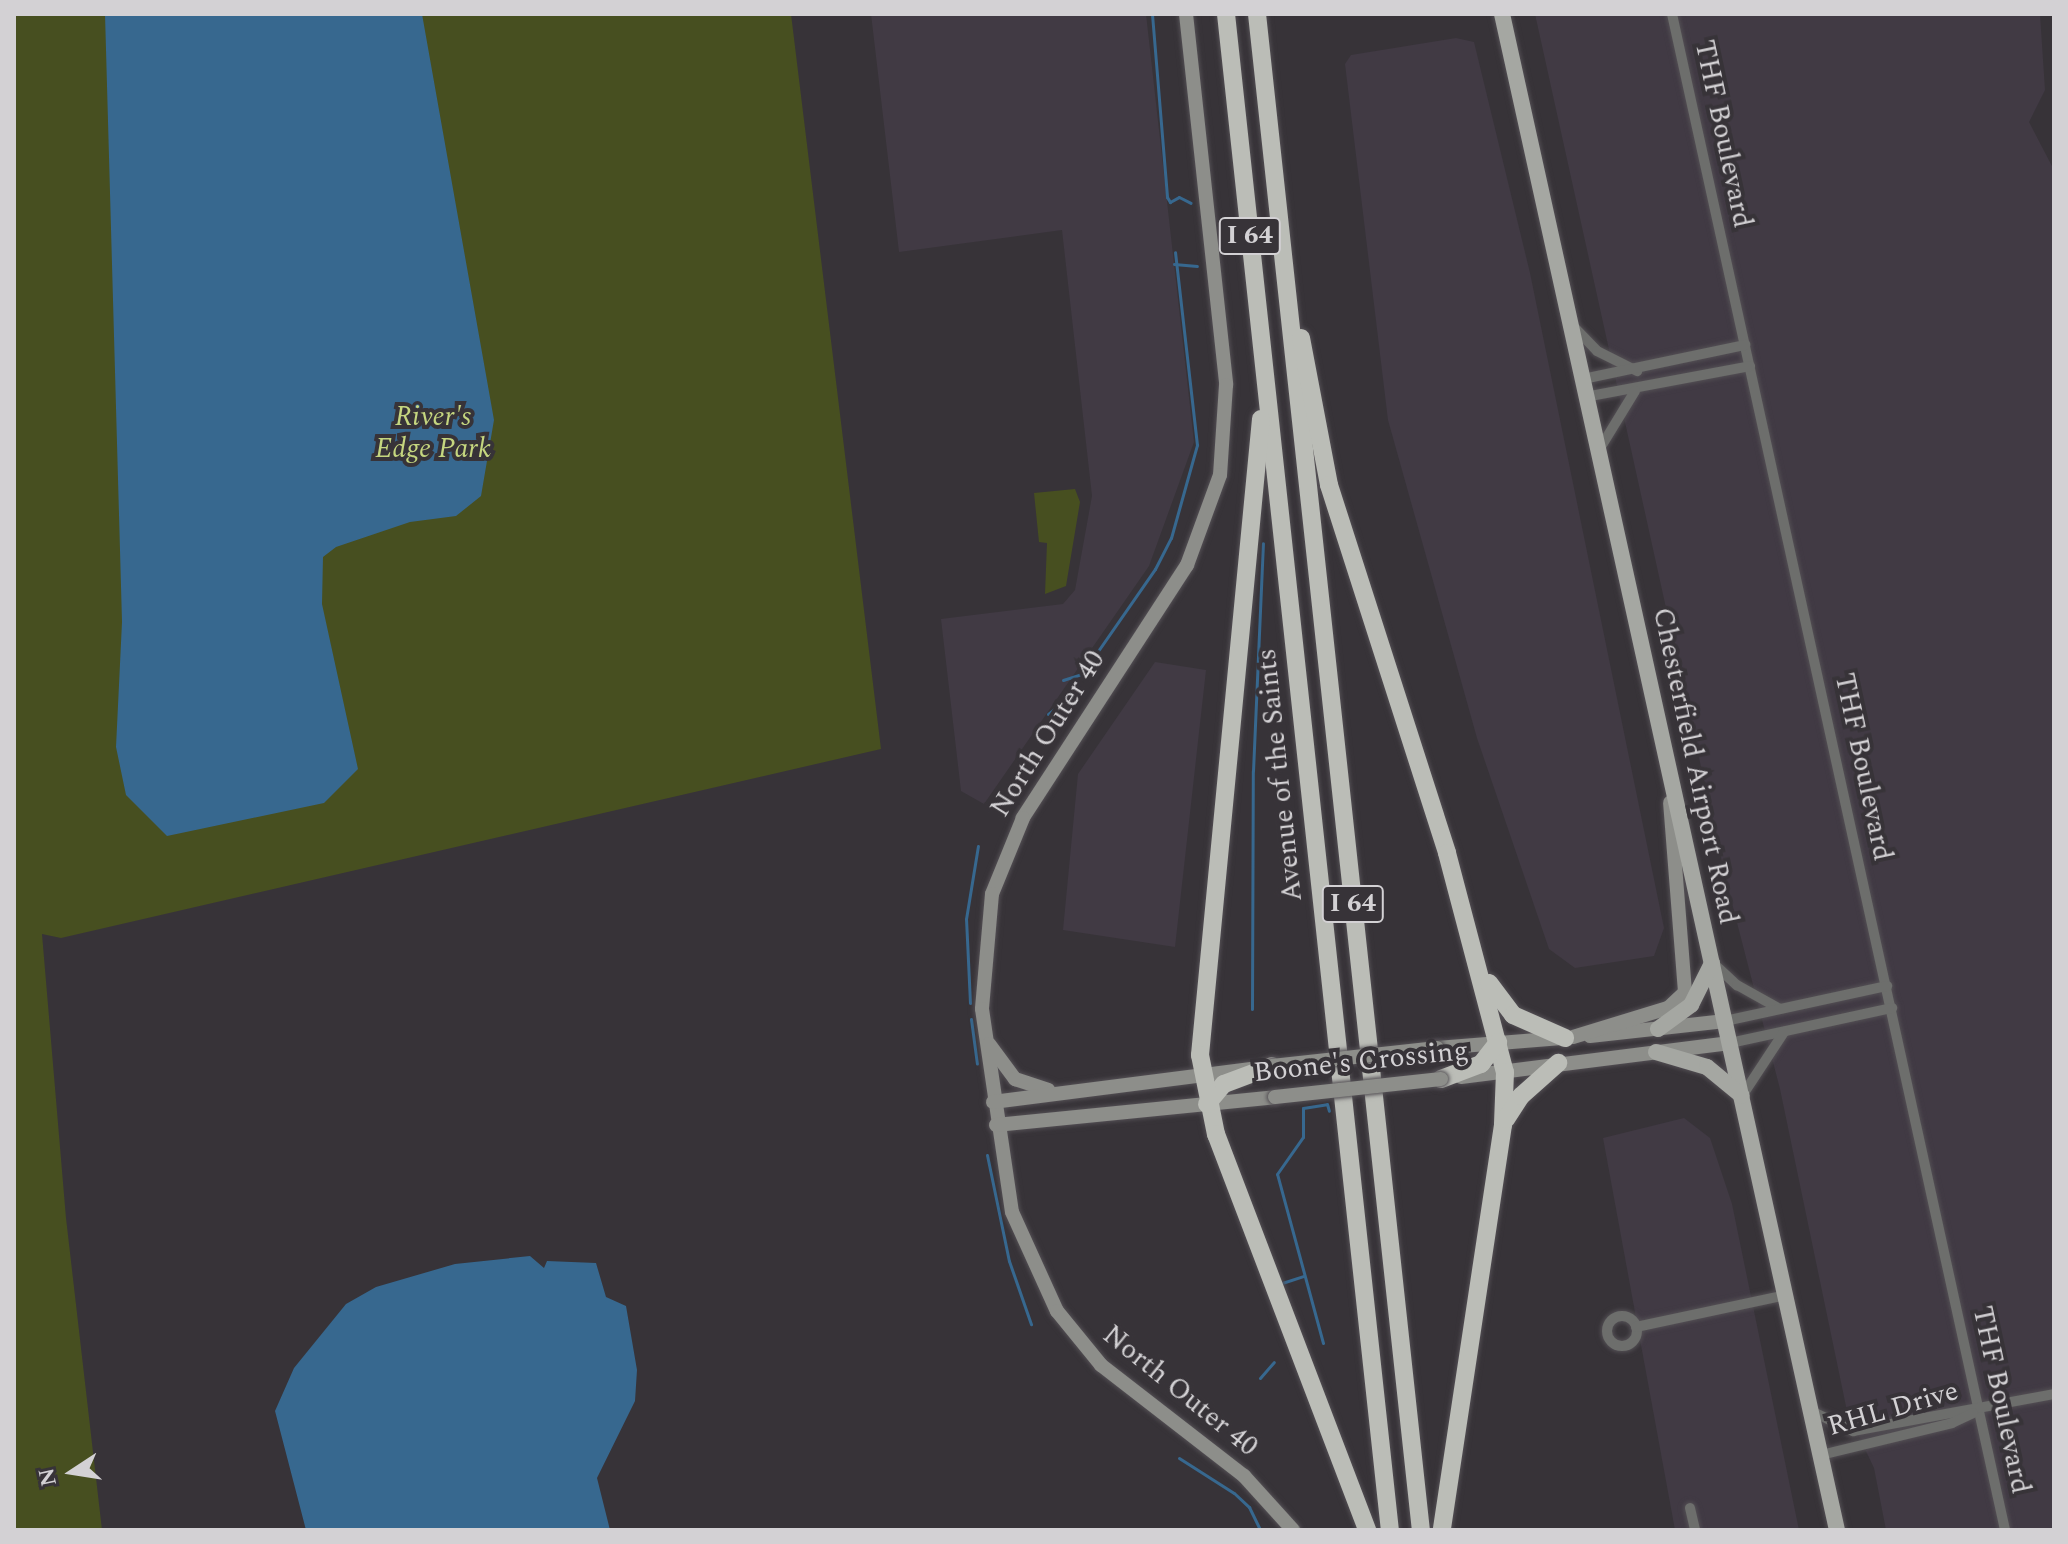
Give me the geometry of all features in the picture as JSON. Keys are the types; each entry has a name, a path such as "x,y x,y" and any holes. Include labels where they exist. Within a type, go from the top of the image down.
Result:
{"highway":[{"name":"Avenue of the Saints","path":"1226,14 1390,1530"},
{"name":"Avenue of the Saints","path":"1257,14 1421,1530"},
{"path":"1286,279 1311,374 1332,499 1482,972 1505,1072 1503,1125 1442,1530"},
{"path":"1265,377 1200,1055 1207,1104 1367,1530"},
{"path":"1482,972 1513,1015 1569,1037"},
{"path":"1441,1079 1481,1064 1498,1042"},
{"path":"1503,1125 1521,1096 1558,1063"},
{"path":"1207,1104 1224,1084 1272,1066"}],"main road":[{"name":"Chesterfield Airport Road","path":"1502,14 1837,1530"},
{"path":"1658,1029 1691,1005 1712,963"},
{"path":"1656,1052 1707,1067 1742,1096"}],"street":[{"name":"North Outer 40","path":"1186,14 1226,385 1220,475 1187,565 1040,789 1004,861 992,894 982,967 986,1039 996,1125 1012,1212 1025,1250 1079,1341 1131,1391 1244,1476 1293,1530"},
{"name":"THF Boulevard","path":"1672,14 2005,1530"},
{"path":"1571,324 1597,351 1637,371"},
{"path":"1583,379 1637,371 1745,345"},
{"path":"1586,397 1635,391 1750,366"},
{"path":"1599,450 1635,391"},
{"path":"1569,1037 1668,1008 1685,992 1666,762"},
{"path":"1712,963 1737,985 1780,1009"},
{"path":"1725,1021 1887,986"},
{"path":"1730,1043 1892,1008"},
{"name":"Boone's Crossing","path":"993,1102 1272,1066 1725,1021"},
{"path":"1742,1096 1784,1032"},
{"path":"986,1039 1015,1079 1037,1089 1068,1091"},
{"name":"Boone's Crossing","path":"996,1125 1505,1072 1730,1043"},
{"path":"1636,1327 1786,1295"},
{"name":"RHL Drive","path":"1811,1411 1853,1431 2054,1394"},
{"name":"RHL Drive","path":"1821,1455 1952,1423 1979,1410"},
{"path":"1690,1508 1695,1530"}],"shaded area":[{"path":"871,14 1146,14 1194,442 1149,566 984,804 961,791 941,619 1063,604 1075,590 1092,496 1062,230 899,252"},
{"path":"1535,14 2040,14 2045,90 2029,122 2054,170 2054,1530 1886,1530 1874,1468 1847,1411 1780,1089 1726,880"},
{"path":"1456,38 1474,42 1530,273 1664,928 1654,956 1575,968 1549,949 1477,738 1388,420 1345,64 1351,55"},
{"path":"1155,662 1206,670 1175,947 1063,930 1078,774"},
{"path":"1684,1118 1710,1138 1732,1204 1799,1530 1675,1530 1603,1138"}],"green space":[{"name":"River's Edge Park","path":"14,14 791,14 881,749 61,938 42,934 66,1218 102,1530 14,1530"},
{"path":"1075,489 1080,502 1066,586 1045,594 1047,543 1039,542 1034,493"}],"water":[{"path":"105,14 422,14 494,420 481,496 456,516 410,522 336,547 323,557 322,604 358,769 324,803 167,836 126,795 116,747 122,622"},
{"path":"530,1256 544,1268 547,1261 596,1263 606,1297 626,1306 637,1370 635,1401 597,1478 610,1530 306,1530 275,1411 294,1368 346,1304 376,1287 455,1264"}],"waterway":[{"path":"1152,14 1167,197 1170,202 1179,197 1191,203"},
{"path":"1063,680 1082,674 1155,569 1171,538 1197,445 1175,252"},
{"path":"1174,264 1197,266"},
{"path":"1252,1009 1253,771 1263,543"},
{"path":"1048,714 1057,707"},
{"path":"970,1003 966,919 978,846"},
{"path":"971,1019 977,1064"},
{"path":"1323,1343 1277,1174 1303,1137 1303,1108 1327,1104 1329,1111"},
{"path":"987,1155 1009,1261 1031,1324"},
{"path":"1282,1283 1304,1276"},
{"path":"1260,1378 1274,1362"},
{"path":"1179,1458 1234,1493 1249,1507 1260,1530"}]}
